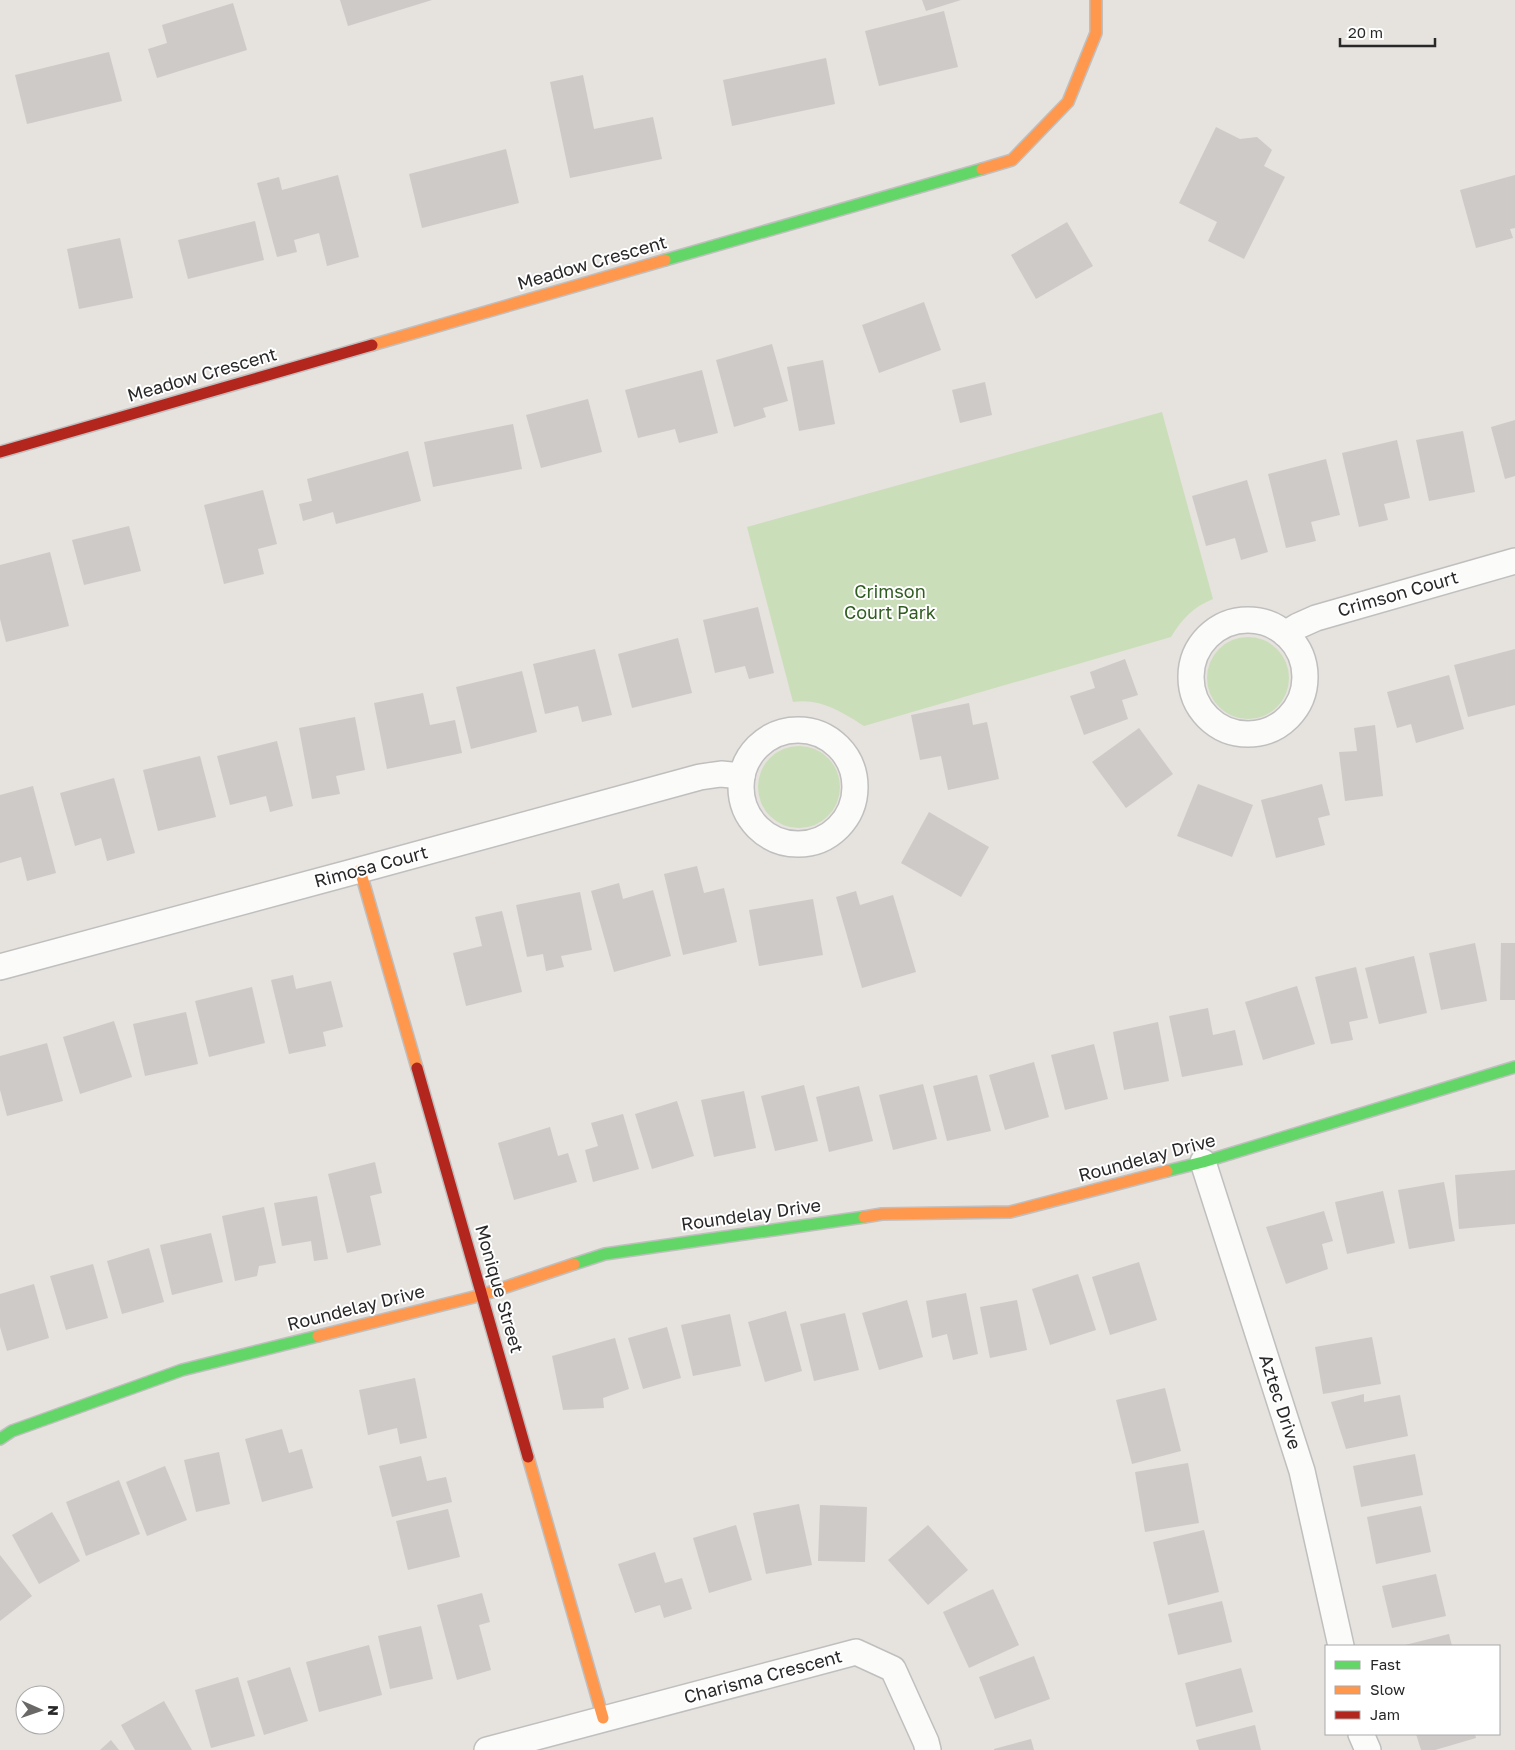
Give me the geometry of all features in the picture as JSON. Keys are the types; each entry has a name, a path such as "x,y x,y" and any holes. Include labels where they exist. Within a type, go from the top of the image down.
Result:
{"street":[{"name":"Meadow Crescent","path":"0,452 1012,160 1068,102 1096,33 1096,0"},
{"name":"Crimson Court","path":"1285,634 1316,618 1515,561"},
{"path":"1243,620 1262,621 1285,634 1292,641 1301,657 1305,675 1302,694 1294,711 1280,725 1262,732 1244,734 1225,730 1209,719 1197,704 1191,685 1192,666 1198,649 1210,634 1225,624 1243,620"},
{"path":"794,730 812,731 829,738 843,751 852,767 855,785 853,804 845,821 830,834 814,842 794,844 775,839 759,829 748,814 742,795 742,776 748,758 760,744 776,734 794,730"},
{"name":"Rimosa Court","path":"0,966 700,777 721,774 742,776"},
{"name":"Monique Street","path":"360,870 603,1718"},
{"name":"Roundelay Drive","path":"0,1439 12,1431 182,1370 482,1295 605,1254 882,1214 1010,1212 1203,1162 1515,1067"},
{"name":"Aztec Drive","path":"1203,1162 1302,1471 1341,1645"},
{"name":"Charisma Crescent","path":"603,1718 856,1652 893,1669 928,1750"},
{"path":"486,1750 603,1718"},
{"path":"1361,1735 1368,1750"}],"green space":[{"name":"Crimson Court Park","path":"1162,412 1213,599 1189,614 1171,637 864,726 839,711 822,704 803,701 793,702 747,527"},
{"path":"1248,637 1264,640 1277,649 1286,662 1289,678 1286,694 1277,707 1264,716 1248,719 1232,716 1219,707 1210,694 1207,678 1210,662 1219,649 1232,640"},
{"path":"799,746 815,749 828,758 837,771 840,787 837,803 828,816 815,825 799,828 783,825 770,816 761,803 758,787 761,771 770,758 783,749"}],"building":[{"path":"340,0 432,0 348,26"},
{"path":"922,0 961,0 926,11"},
{"path":"233,3 247,50 157,78 148,49 167,43 162,25"},
{"path":"944,11 958,67 879,86 865,31"},
{"path":"109,52 122,101 27,124 15,75"},
{"path":"826,58 835,104 732,126 723,80"},
{"path":"583,75 594,129 653,117 662,159 570,178 550,82"},
{"path":"1216,127 1240,139 1257,137 1272,150 1264,166 1285,177 1244,259 1208,241 1217,222 1179,203"},
{"path":"506,149 519,203 422,228 409,174"},
{"path":"338,175 359,257 327,266 319,233 294,240 297,252 277,257 257,183 279,177 282,190"},
{"path":"1515,175 1515,228 1510,229 1513,238 1476,248 1460,190"},
{"path":"255,221 264,260 188,279 178,240"},
{"path":"1067,222 1093,266 1036,299 1011,255"},
{"path":"120,238 133,298 79,309 67,249"},
{"path":"924,302 941,350 879,373 862,325"},
{"path":"772,344 788,401 763,408 766,417 734,427 716,360"},
{"path":"823,360 835,424 799,431 787,367"},
{"path":"702,370 718,433 679,443 675,429 638,438 625,390"},
{"path":"985,382 992,415 960,423 952,390"},
{"path":"588,399 602,452 541,468 526,415"},
{"path":"1515,420 1515,476 1505,479 1491,427"},
{"path":"513,424 522,469 433,487 424,442"},
{"path":"1463,431 1475,492 1429,501 1416,440"},
{"path":"1397,440 1410,498 1384,504 1388,520 1359,527 1342,453"},
{"path":"408,451 421,501 336,524 333,512 303,521 299,504 312,501 307,479"},
{"path":"1326,459 1340,515 1311,522 1316,541 1286,548 1268,474"},
{"path":"1247,480 1268,552 1241,560 1235,538 1206,546 1192,496"},
{"path":"263,490 277,544 258,549 264,574 224,584 204,505"},
{"path":"129,526 141,571 84,585 72,540"},
{"path":"50,552 69,626 6,642 0,619 0,565"},
{"path":"758,607 774,673 749,679 745,666 715,673 703,620"},
{"path":"678,638 692,693 632,708 618,654"},
{"path":"595,649 612,715 582,722 578,706 545,714 533,664"},
{"path":"1515,649 1515,705 1468,717 1454,665"},
{"path":"1125,659 1138,695 1122,700 1128,719 1084,735 1070,696 1095,688 1090,672"},
{"path":"522,671 537,732 471,749 456,687"},
{"path":"1449,675 1464,729 1416,743 1411,724 1397,728 1387,692"},
{"path":"423,693 430,725 455,720 462,753 387,769 374,703"},
{"path":"969,703 973,725 987,722 999,779 948,790 941,756 920,760 911,715"},
{"path":"355,717 365,770 336,776 340,794 312,799 299,728"},
{"path":"1375,725 1383,796 1345,801 1339,752 1357,751 1354,728"},
{"path":"1139,728 1173,774 1126,808 1092,762"},
{"path":"277,741 293,806 270,812 266,796 230,805 217,756"},
{"path":"200,756 216,817 158,831 143,770"},
{"path":"114,778 135,853 107,861 101,838 75,846 60,793"},
{"path":"1198,784 1253,805 1232,857 1177,836"},
{"path":"1322,784 1330,815 1318,818 1325,845 1276,858 1261,800"},
{"path":"33,786 56,873 27,881 21,857 0,863 0,795"},
{"path":"929,812 989,847 961,897 901,863"},
{"path":"697,866 704,893 724,888 737,942 683,955 664,874"},
{"path":"619,883 623,899 653,890 671,956 614,972 591,891"},
{"path":"856,891 860,905 893,895 916,972 862,988 836,897"},
{"path":"580,892 592,950 561,956 564,967 546,971 543,954 527,957 516,905"},
{"path":"813,899 823,955 759,966 749,910"},
{"path":"502,911 522,992 466,1006 453,953 482,946 475,917"},
{"path":"1475,943 1487,1001 1441,1010 1429,953"},
{"path":"1501,943 1515,943 1515,1000 1500,1000"},
{"path":"1414,956 1427,1013 1379,1024 1365,968"},
{"path":"1356,967 1368,1018 1349,1022 1353,1040 1331,1044 1315,977"},
{"path":"293,975 296,989 331,981 343,1027 323,1032 326,1046 289,1054 271,980"},
{"path":"1297,986 1315,1044 1263,1060 1245,1002"},
{"path":"252,987 265,1043 209,1057 195,1001"},
{"path":"1208,1008 1213,1035 1235,1030 1243,1065 1182,1077 1169,1016"},
{"path":"186,1012 198,1064 145,1076 133,1024"},
{"path":"114,1021 132,1077 80,1094 63,1037"},
{"path":"1158,1022 1169,1081 1124,1090 1113,1032"},
{"path":"47,1043 63,1101 7,1116 0,1090 0,1056"},
{"path":"1094,1044 1108,1099 1065,1110 1051,1055"},
{"path":"1034,1062 1049,1117 1005,1130 989,1075"},
{"path":"977,1075 991,1131 947,1141 933,1086"},
{"path":"923,1084 937,1139 893,1150 879,1095"},
{"path":"804,1085 818,1141 775,1151 761,1096"},
{"path":"859,1086 873,1141 829,1152 816,1097"},
{"path":"744,1091 756,1148 714,1157 701,1100"},
{"path":"677,1101 694,1156 652,1169 635,1114"},
{"path":"623,1114 639,1169 593,1182 585,1150 598,1146 591,1123"},
{"path":"550,1127 558,1156 568,1153 577,1182 514,1200 498,1143"},
{"path":"375,1162 382,1193 370,1196 381,1245 347,1253 328,1174"},
{"path":"1515,1170 1515,1224 1459,1229 1455,1175"},
{"path":"1444,1182 1455,1241 1409,1249 1398,1190"},
{"path":"1383,1191 1395,1243 1347,1254 1335,1202"},
{"path":"317,1196 328,1259 314,1261 311,1241 282,1246 274,1203"},
{"path":"264,1207 276,1263 259,1266 257,1276 235,1281 222,1216"},
{"path":"1324,1211 1333,1241 1322,1244 1328,1269 1286,1284 1266,1227"},
{"path":"211,1233 223,1282 172,1295 160,1245"},
{"path":"149,1248 164,1302 122,1314 107,1261"},
{"path":"1139,1262 1157,1320 1110,1335 1092,1277"},
{"path":"93,1264 108,1318 66,1330 50,1276"},
{"path":"1078,1274 1096,1330 1050,1345 1032,1289"},
{"path":"34,1284 49,1338 7,1351 0,1327 0,1294"},
{"path":"966,1293 978,1354 953,1360 947,1334 932,1338 926,1301"},
{"path":"907,1300 923,1357 879,1370 862,1313"},
{"path":"1017,1300 1027,1350 990,1358 980,1307"},
{"path":"786,1311 802,1371 765,1382 748,1322"},
{"path":"845,1313 859,1370 814,1381 800,1324"},
{"path":"730,1314 741,1366 693,1376 681,1325"},
{"path":"667,1327 681,1378 643,1389 628,1338"},
{"path":"1372,1337 1381,1384 1323,1394 1315,1347"},
{"path":"615,1338 629,1389 603,1398 604,1408 563,1410 552,1356"},
{"path":"415,1378 427,1438 400,1444 397,1428 368,1435 359,1390"},
{"path":"1165,1388 1181,1451 1132,1464 1116,1400"},
{"path":"1364,1394 1364,1402 1400,1395 1408,1436 1346,1449 1331,1402"},
{"path":"282,1429 289,1453 302,1449 313,1488 262,1502 245,1439"},
{"path":"219,1452 230,1504 196,1512 184,1460"},
{"path":"1415,1454 1423,1495 1361,1507 1353,1466"},
{"path":"421,1456 427,1481 446,1477 452,1502 392,1517 379,1466"},
{"path":"1188,1463 1199,1523 1145,1532 1135,1472"},
{"path":"165,1466 187,1520 147,1536 126,1482"},
{"path":"119,1480 140,1534 86,1556 66,1502"},
{"path":"799,1504 812,1565 766,1574 753,1513"},
{"path":"820,1505 867,1507 865,1562 818,1561"},
{"path":"1421,1506 1431,1552 1376,1564 1367,1517"},
{"path":"448,1509 460,1557 408,1570 396,1521"},
{"path":"52,1512 80,1561 39,1584 12,1535"},
{"path":"736,1525 752,1580 709,1593 693,1538"},
{"path":"928,1525 968,1570 928,1605 888,1560"},
{"path":"1204,1530 1219,1592 1168,1605 1153,1542"},
{"path":"655,1552 665,1583 682,1578 692,1609 664,1618 660,1605 635,1613 618,1564"},
{"path":"0,1555 32,1596 0,1621"},
{"path":"1436,1574 1446,1616 1392,1628 1382,1586"},
{"path":"993,1589 1019,1645 969,1668 943,1612"},
{"path":"482,1593 490,1622 479,1625 491,1670 457,1680 437,1605"},
{"path":"1222,1601 1232,1642 1178,1655 1168,1614"},
{"path":"421,1626 433,1679 390,1689 378,1636"},
{"path":"1449,1634 1452,1645 1405,1645"},
{"path":"369,1645 382,1695 319,1712 306,1662"},
{"path":"1034,1656 1050,1699 995,1719 979,1677"},
{"path":"290,1667 308,1721 264,1735 247,1681"},
{"path":"1241,1668 1253,1712 1196,1727 1185,1683"},
{"path":"238,1677 255,1736 211,1748 195,1690"},
{"path":"164,1701 192,1750 135,1750 121,1725"},
{"path":"1255,1725 1261,1750 1199,1750 1196,1740"},
{"path":"1416,1735 1475,1735 1476,1738 1435,1750 1421,1750"},
{"path":"1031,1739 1034,1750 994,1750 994,1749"},
{"path":"111,1740 119,1750 100,1750"}],"traffic: fast":[{"path":"665,260 982,169"},
{"path":"1167,1171 1203,1162 1515,1067"},
{"path":"574,1264 605,1254 864,1217"},
{"path":"0,1439 12,1431 182,1370 318,1336"}],"traffic: slow":[{"path":"982,169 1012,160 1068,102 1096,33 1096,0"},
{"path":"372,345 665,260"},
{"path":"360,870 417,1068"},
{"path":"864,1217 882,1214 1010,1212 1167,1171"},
{"path":"318,1336 482,1295 574,1264"},
{"path":"528,1457 603,1718"}],"traffic: jam":[{"path":"0,452 372,345"},
{"path":"417,1068 528,1457"}]}
